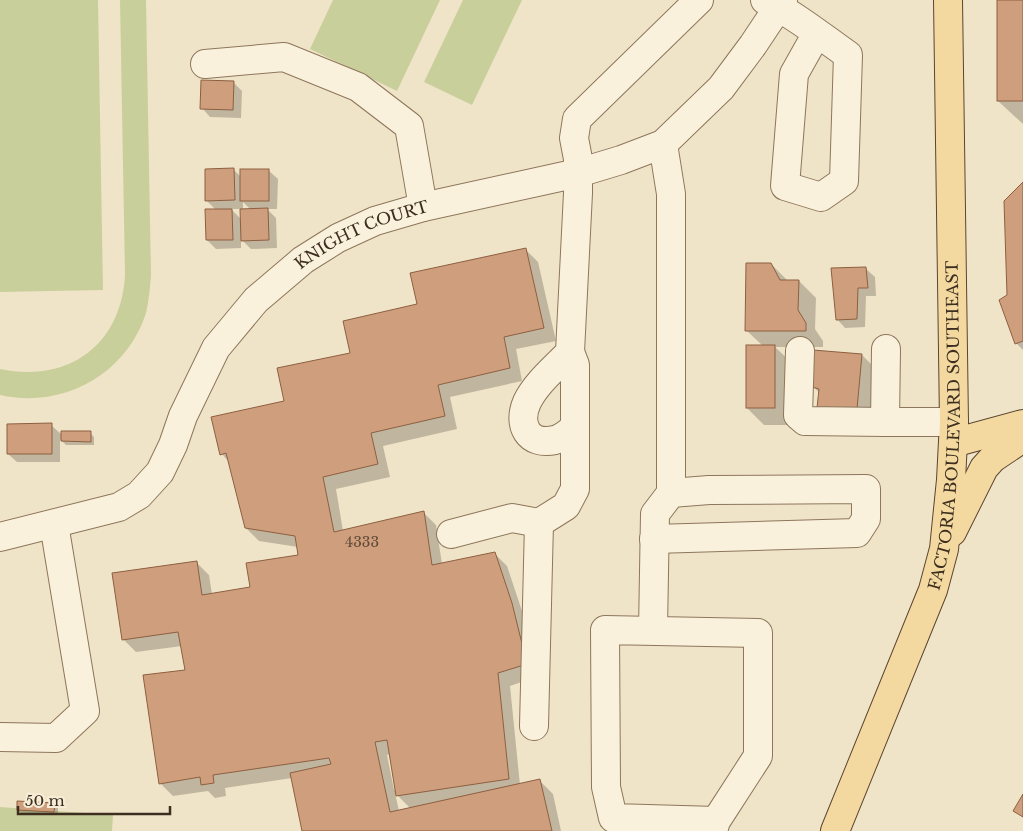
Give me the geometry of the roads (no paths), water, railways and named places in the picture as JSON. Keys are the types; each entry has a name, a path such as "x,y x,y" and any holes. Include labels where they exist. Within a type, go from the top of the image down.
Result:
{"main road":[{"name":"FACTORIA BOULEVARD SOUTHEAST","path":"835,831 933,590 944,549 951,480 953,432 948,0"},
{"path":"953,432 1023,424"},
{"path":"944,549 984,468 993,458 1023,438"}],"lane":[{"path":"451,534 512,518 539,523 566,506 575,489 575,365 570,352 578,173 578,159 574,138 577,119 581,113 699,0"},
{"path":"775,2 848,55 844,181 821,197 785,186 794,74 817,33"},
{"name":"KNIGHT COURT","path":"0,537 119,507 139,495 160,472 173,445 182,416 216,348 256,300 303,260 338,238 375,221 423,207 578,173 621,160 663,144 721,88 775,2"},
{"path":"205,64 284,57 358,87 409,126 423,207"},
{"path":"653,630 655,514 671,493 670,194 663,144"},
{"path":"885,422 886,348"},
{"path":"800,351 798,415 805,421 885,422 953,432"},
{"path":"570,352 540,383 528,402 523,417 523,426 538,441 559,439 574,428"},
{"path":"654,539 857,533 866,519 866,489 709,490 671,493"},
{"path":"534,726 539,523"},
{"path":"0,737 56,738 85,712 54,524"},
{"path":"604,630 653,630 758,633 758,756 714,826 613,818 606,787 604,630"}]}
